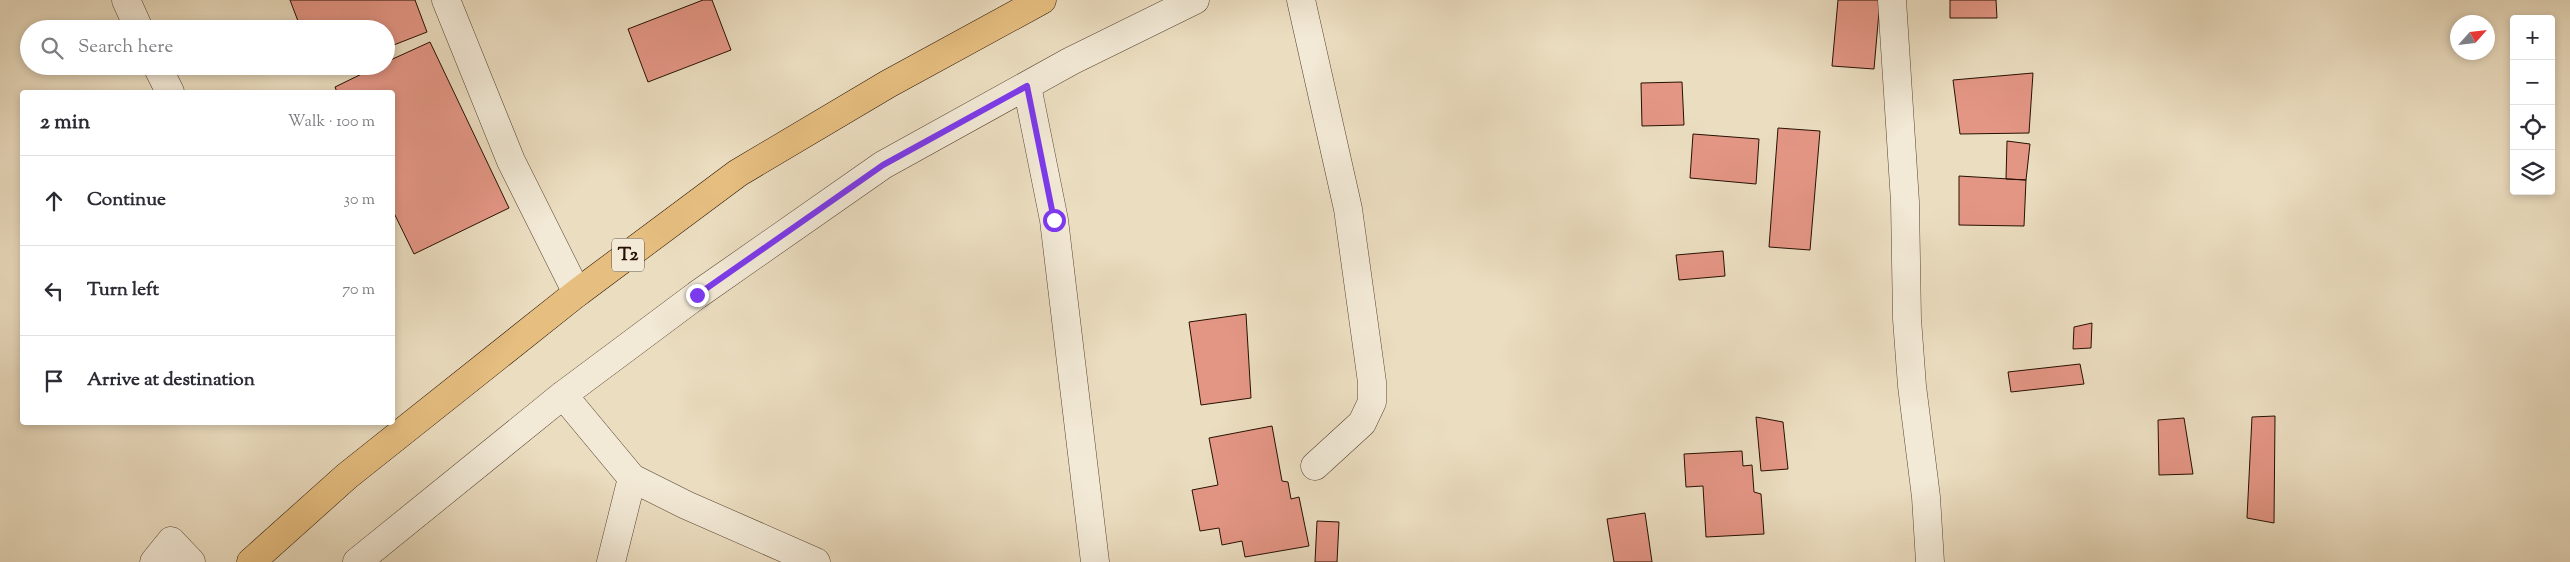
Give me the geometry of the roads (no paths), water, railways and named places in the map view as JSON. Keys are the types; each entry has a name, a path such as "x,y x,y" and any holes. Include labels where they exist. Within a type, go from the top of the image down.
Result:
{"highway":[{"name":"T2","path":"251,562 347,476 577,293 738,173 888,84 1042,0"}],"street":[{"path":"126,0 135,20"},
{"path":"446,0 511,161 577,293"},
{"path":"357,562 564,395 697,295 883,165 1027,86 1195,0"},
{"path":"1301,0 1348,209 1372,382 1372,402 1362,423 1315,466"},
{"path":"1892,0 1905,202 1907,319 1912,386 1926,497 1930,562"},
{"path":"162,75 169,90"},
{"path":"1027,86 1054,220 1095,562"},
{"path":"564,395 632,478 686,505 816,562"},
{"path":"611,562 632,478"},
{"path":"154,562 171,541 191,562"}]}
